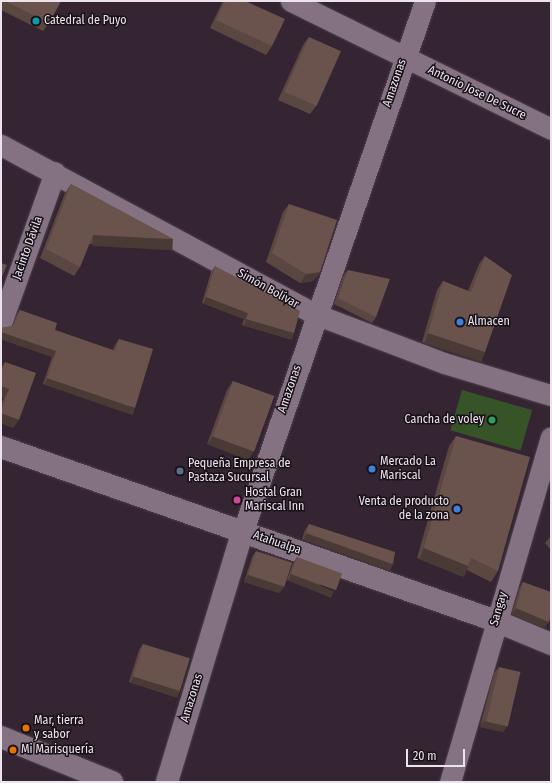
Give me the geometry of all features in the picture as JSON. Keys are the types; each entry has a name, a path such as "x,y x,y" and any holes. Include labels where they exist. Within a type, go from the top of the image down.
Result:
{"street":[{"name":"Antonio Jose De Sucre","path":"291,1 551,129"},
{"name":"Amazonas","path":"167,782 242,531 404,56 425,1"},
{"name":"Simón Bolívar","path":"1,145 55,172 315,314 444,363 551,395"},
{"name":"Jacinto Dávila","path":"1,323 55,172"},
{"name":"Sangay","path":"450,782 551,436"},
{"name":"Atahualpa","path":"1,447 496,621 551,644"},
{"path":"1,737 112,782"}],"green space":[{"name":"Cancha de voley","path":"462,390 532,410 521,450 450,430"}],"building":[{"path":"5,1 61,1 49,23"},
{"path":"225,1 245,1 285,19 272,46 216,20"},
{"path":"309,37 341,51 317,106 285,92"},
{"path":"71,184 173,239 93,235 80,267 46,249"},
{"path":"289,204 337,220 320,272 306,274 272,253"},
{"name":"Almacen","path":"485,256 512,275 485,352 428,333 443,281 471,292"},
{"path":"1,263 7,265 1,279"},
{"path":"215,266 300,311 294,333 246,319 248,313 206,297"},
{"path":"348,270 390,279 376,317 338,298"},
{"path":"20,310 57,323 55,330 115,351 119,339 153,349 135,408 47,378 56,351 1,332 1,328 13,326"},
{"path":"5,362 36,373 19,420 1,413 9,389 1,386 1,373"},
{"path":"233,381 274,396 254,451 213,436"},
{"path":"456,436 530,457 498,571 471,558 468,566 424,548"},
{"path":"309,524 395,552 393,564 306,533"},
{"path":"256,551 292,563 284,587 248,575"},
{"path":"297,557 342,573 336,590 291,574"},
{"path":"523,582 551,592 551,615 549,622 516,608"},
{"path":"143,644 190,658 180,691 133,677"},
{"path":"499,667 520,672 508,727 486,722"}],"place":[{"name":"Catedral de Puyo","path":"36,21"},
{"name":"Almacen","path":"460,322"},
{"name":"Cancha de voley","path":"492,420"},
{"name":"Mercado La Mariscal","path":"372,469"},
{"name":"Pequeña Empresa de Pastaza Sucursal","path":"180,471"},
{"name":"Hostal Gran Mariscal Inn","path":"237,500"},
{"name":"Venta de producto de la zona","path":"457,509"},
{"name":"Mar, tierra y sabor","path":"26,728"},
{"name":"Mi Marisquería","path":"13,750"}]}
